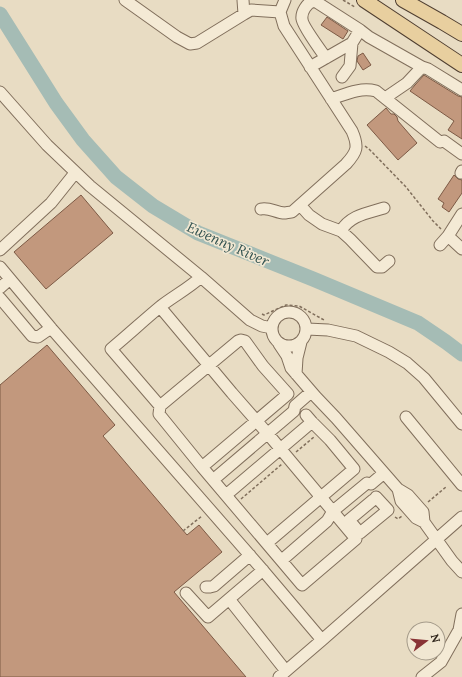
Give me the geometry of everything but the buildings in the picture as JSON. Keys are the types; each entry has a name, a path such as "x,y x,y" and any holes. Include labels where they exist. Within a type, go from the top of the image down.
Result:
{"main road":[{"path":"364,0 462,65"},
{"path":"403,0 462,34"}],"street":[{"path":"125,0 177,37 190,44 197,43 251,10 280,12"},
{"path":"243,0 244,14"},
{"path":"261,209 267,208 285,213 296,209 346,164 354,153 357,145 352,131 284,26 280,12 285,0"},
{"path":"326,58 302,21 302,13 309,3 313,1 369,37 428,68 462,90"},
{"path":"342,77 350,66 352,43 360,30"},
{"path":"310,66 352,43"},
{"path":"385,98 407,83 422,66"},
{"path":"331,100 360,90 376,91 440,142 444,141 462,154"},
{"path":"0,92 47,145 75,173 201,277 250,320 262,326 272,328"},
{"path":"0,250 51,204 75,173"},
{"path":"341,231 352,218 384,208"},
{"path":"296,209 309,215 322,224 341,231 377,267 382,267 389,261"},
{"path":"440,245 448,236 462,214"},
{"path":"448,236 462,249"},
{"path":"0,267 51,328 250,555 322,640"},
{"path":"160,406 111,349 160,307 194,284 201,277"},
{"path":"0,288 10,279"},
{"path":"0,298 32,336 38,337 51,328"},
{"path":"160,307 208,365 256,420 280,448 356,538 302,585 202,467 159,414 160,406 208,365 238,341 245,341 288,394 256,420 202,467"},
{"path":"296,374 297,358 301,342 307,329 306,324 300,315 284,312 276,318 273,323 272,334 287,356 291,368 296,374 382,470 398,489 408,495 422,512 424,522 462,572"},
{"path":"307,329 328,330 356,336 389,352 407,363 424,378 462,424"},
{"path":"279,344 291,347 301,342"},
{"path":"213,480 294,411 295,406 314,394"},
{"path":"406,417 462,485"},
{"path":"226,495 280,448 309,418 354,469 267,543"},
{"path":"282,560 327,522 333,511 365,485 371,484 382,470"},
{"path":"365,485 374,499"},
{"path":"229,599 282,674 462,517"},
{"path":"206,587 214,586 250,555"},
{"path":"186,594 208,617 263,570"},
{"path":"422,677 441,662 460,630 462,614"}],"path":[{"path":"357,145 369,148 406,187 432,221 448,236"},
{"path":"259,314 264,315 286,305 299,306 325,321"}],"waterway":[{"name":"Ewenny River","path":"0,14 56,103 83,140 116,177 153,206 198,233 418,323 462,354"}]}
